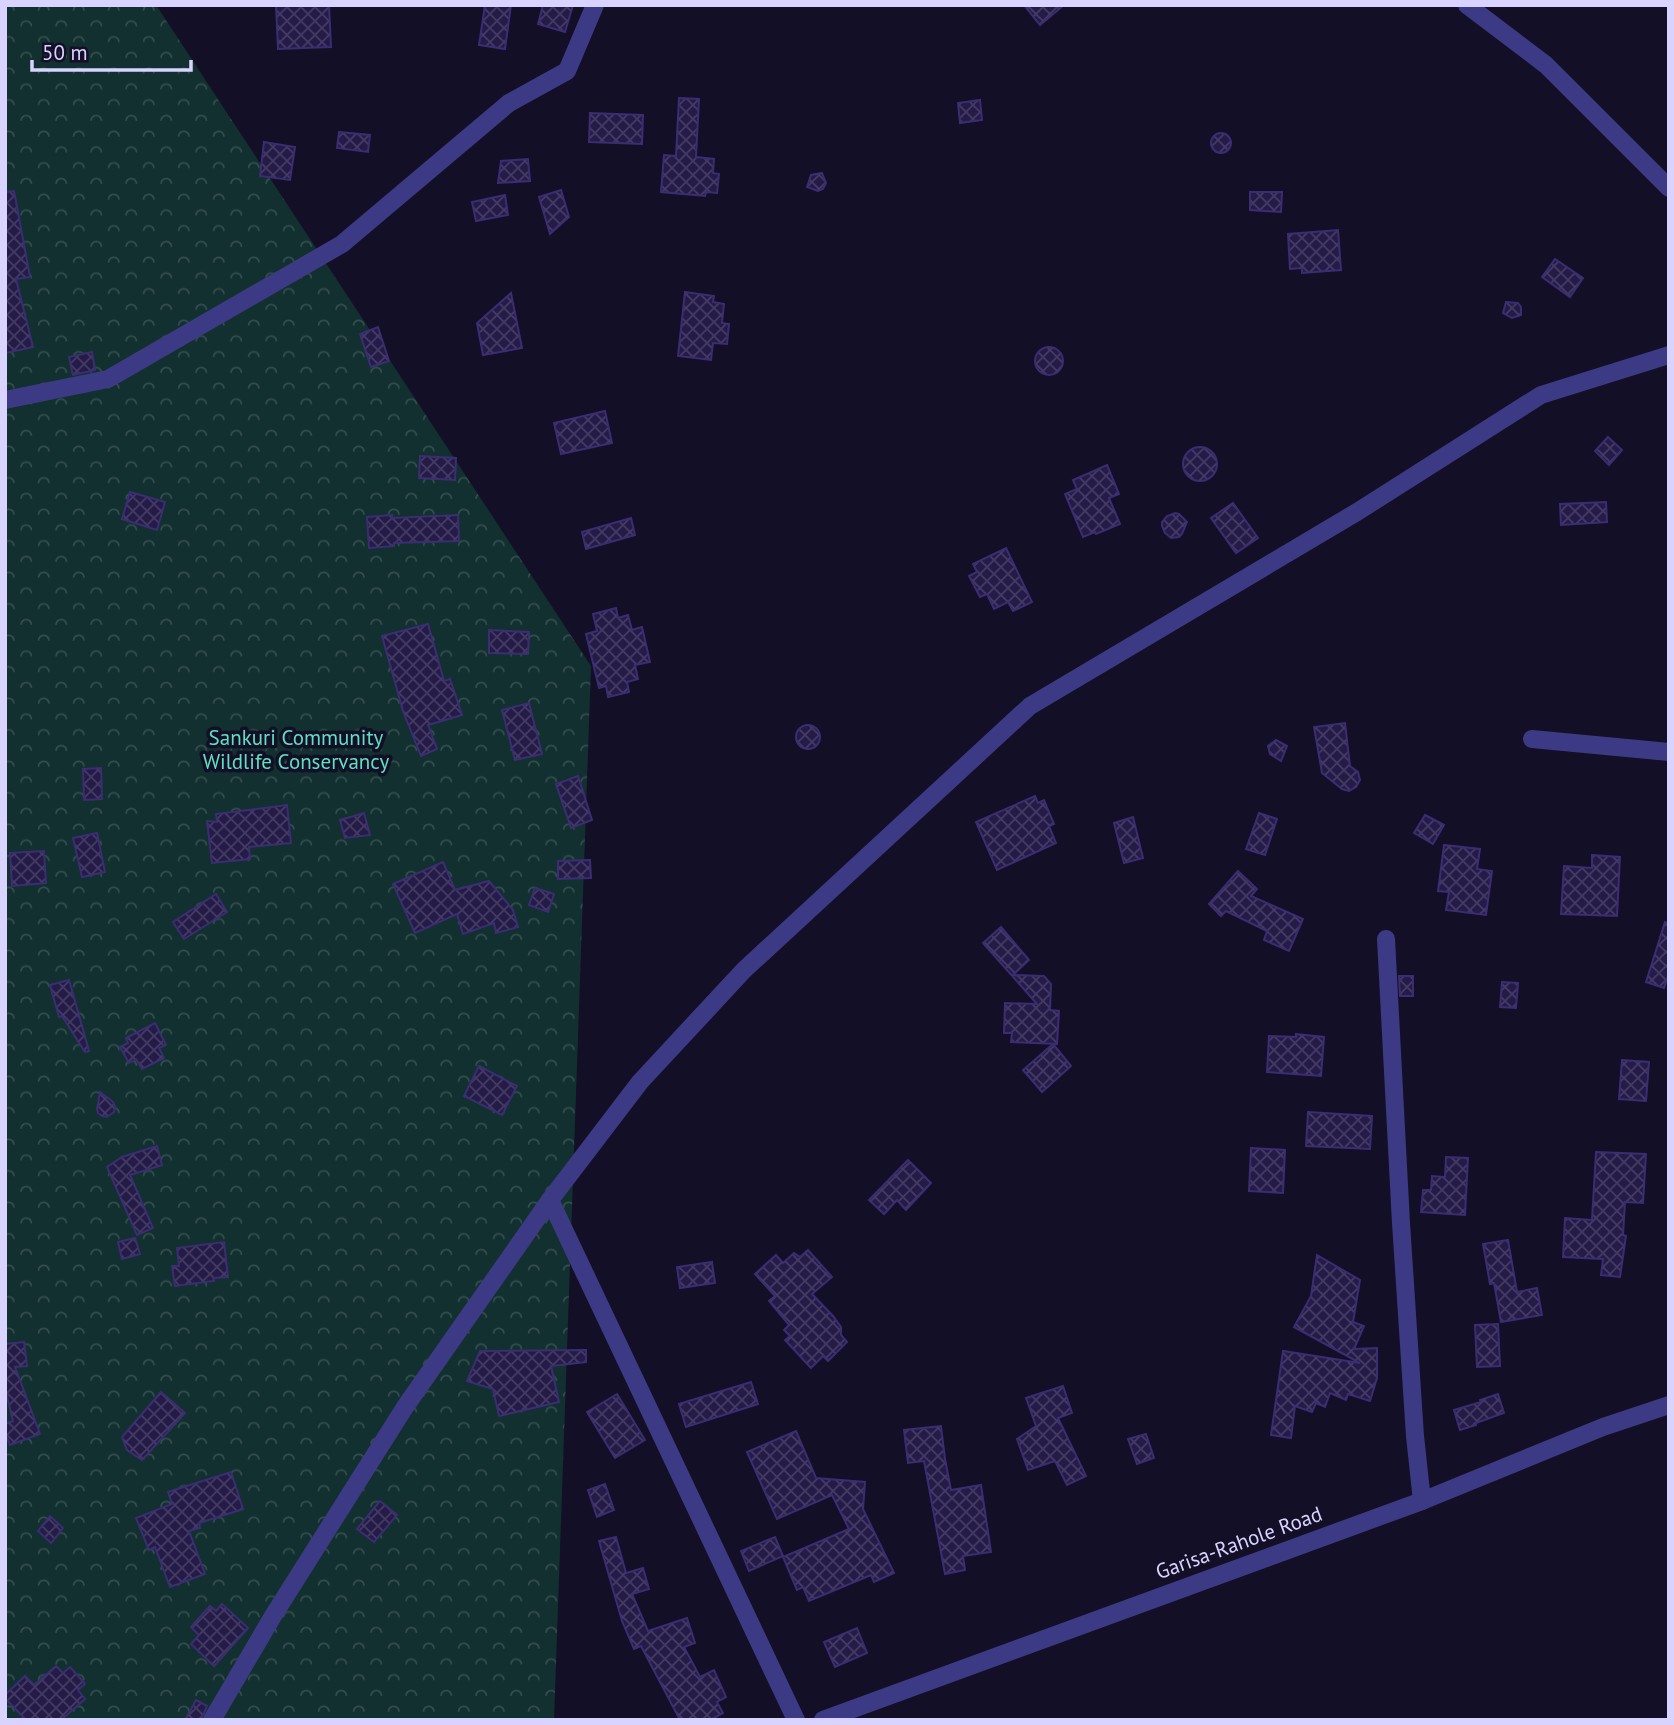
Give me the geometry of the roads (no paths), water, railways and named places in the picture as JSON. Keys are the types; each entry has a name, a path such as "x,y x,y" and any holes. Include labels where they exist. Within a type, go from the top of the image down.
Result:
{"street":[{"path":"5,400 108,379 342,244 509,103 567,71 595,5"},
{"path":"1467,5 1546,65 1669,188"},
{"path":"212,1720 273,1616 405,1407 550,1200 640,1082 744,970 1030,706 1357,512 1541,396 1669,355"},
{"path":"1532,739 1669,752"},
{"path":"1386,939 1413,1409 1422,1501"},
{"path":"550,1200 796,1720"},
{"name":"Garisa-Rahole Road","path":"823,1720 1422,1501 1603,1427 1669,1405"}],"park label":[{"name":"Sankuri Community Wildlife Conservancy","path":"296,750"}]}
